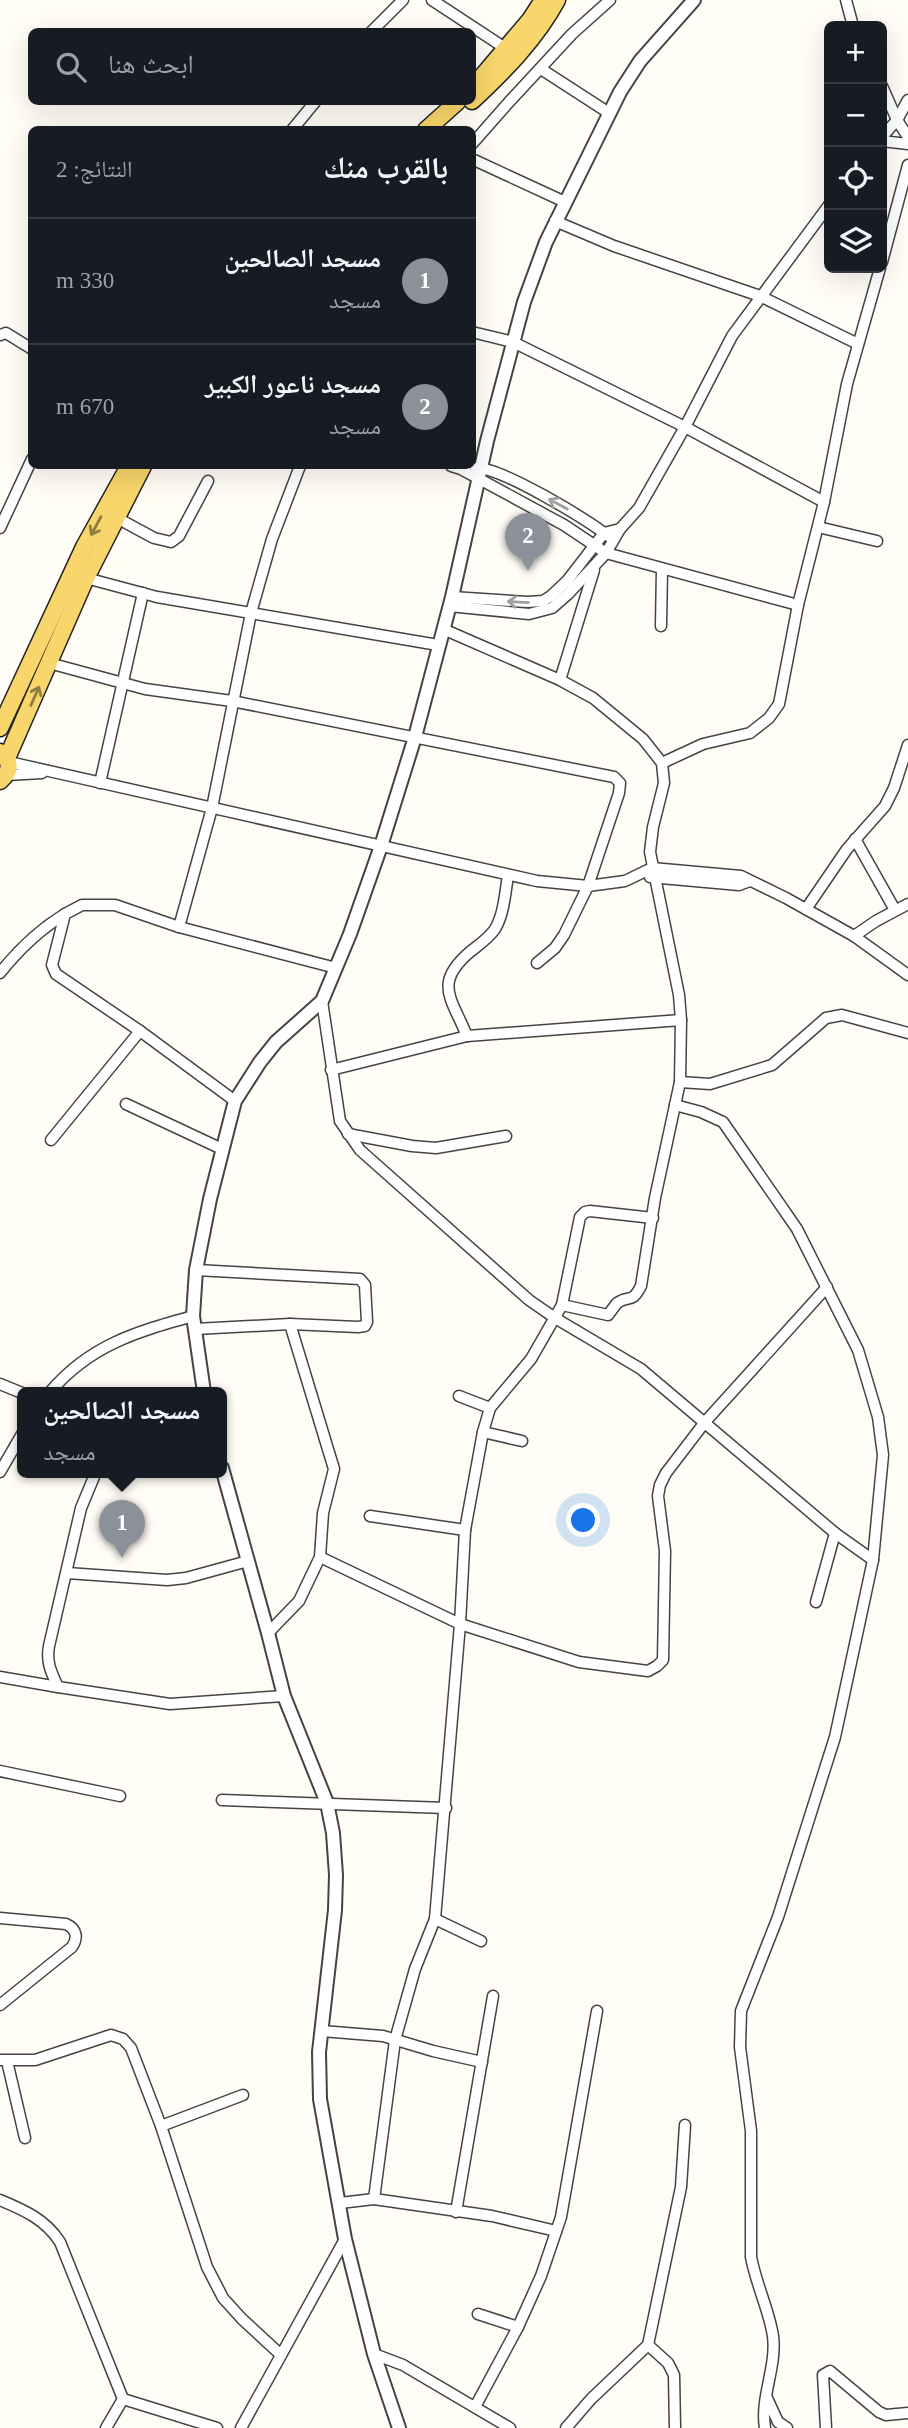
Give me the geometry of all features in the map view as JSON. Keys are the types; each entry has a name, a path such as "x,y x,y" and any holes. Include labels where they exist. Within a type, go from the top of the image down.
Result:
{"main road":[{"path":"476,96 512,52 543,0"},
{"path":"476,84 542,25 557,0"},
{"path":"430,126 454,105"},
{"path":"447,126 468,105"},
{"path":"0,728 79,558 127,469"},
{"path":"5,766 86,578 142,469"}],"street":[{"path":"376,28 403,0"},
{"path":"432,0 475,28"},
{"path":"476,139 572,34 610,0"},
{"path":"203,1387 194,1322 196,1270 235,1101 276,1042 321,1001 337,968 381,846 415,737 513,342 533,272 608,113 640,61 694,0"},
{"path":"847,1 852,21"},
{"path":"476,29 512,52"},
{"path":"541,69 608,113"},
{"path":"887,97 908,137"},
{"path":"887,133 908,100"},
{"path":"295,126 313,105"},
{"path":"887,140 908,144"},
{"path":"476,161 565,202"},
{"path":"887,243 908,165"},
{"path":"450,601 512,614 538,613 558,603 596,564 647,496 732,336 825,210"},
{"path":"555,221 614,246 760,296 858,344"},
{"path":"662,763 704,744 750,733 769,718 779,704 843,403 879,273"},
{"path":"0,335 6,333 28,347"},
{"path":"476,333 513,342 685,427 824,502"},
{"path":"0,528 28,468"},
{"path":"179,927 212,808 251,613 272,539 299,469"},
{"path":"463,469 540,494 604,533 615,542 621,557"},
{"path":"481,474 606,553 798,605"},
{"path":"117,518 147,535 171,542 179,536 208,481"},
{"path":"818,527 877,541"},
{"path":"450,601 543,601 556,592 604,533 620,529"},
{"path":"560,680 596,564"},
{"path":"660,626 662,569"},
{"path":"86,578 157,597 438,645"},
{"path":"100,783 143,593"},
{"path":"443,629 560,680 609,710 652,747 662,763 664,783 650,841 654,873 670,940 681,1020 680,1082 641,1286 631,1300 617,1303 608,1315 562,1305"},
{"path":"49,663 145,689 232,701 598,772 618,780 621,786 588,886 560,943 537,963"},
{"path":"806,909 855,839 881,812 890,798 908,746"},
{"path":"5,766 54,773 508,876 562,885 588,886 625,881 654,873 741,876 854,936 908,975"},
{"path":"855,839 895,910"},
{"path":"467,1036 448,990 449,976 457,963 497,926 508,876"},
{"path":"0,973 45,925 82,905 104,904 179,927 337,968"},
{"path":"854,936 908,904"},
{"path":"65,914 52,965 54,970 235,1101"},
{"path":"321,1001 340,1121 360,1150 529,1300 641,1369 835,1533 873,1560"},
{"path":"680,1082 710,1084 772,1065 832,1016 842,1015 908,1033"},
{"path":"331,1070 467,1036 681,1020"},
{"path":"51,1140 140,1031"},
{"path":"126,1104 222,1149"},
{"path":"675,1105 709,1115 728,1128 797,1229 858,1350 878,1417 883,1455 873,1560 835,1737 786,1894 741,2011 740,2047 751,2131 751,2257 773,2335 773,2355 765,2394 765,2428"},
{"path":"348,1134 436,1148 506,1136"},
{"path":"374,2199 395,2040 415,1969 435,1919 446,1808 465,1530 483,1432 490,1408 531,1359 562,1305 580,1217 584,1212 653,1218"},
{"path":"55,1387 68,1374 111,1344 129,1335 194,1322 365,1326 368,1322 363,1281 360,1279 196,1270"},
{"path":"320,1557 460,1624 579,1662 648,1671 663,1660 665,1551 658,1496 660,1485 705,1422 827,1287"},
{"path":"268,1633 299,1601 320,1557 323,1513 334,1469 290,1324"},
{"path":"0,1384 17,1391"},
{"path":"459,1396 490,1408"},
{"path":"483,1432 522,1441"},
{"path":"0,1472 17,1443"},
{"path":"58,1687 47,1658 81,1508 94,1478"},
{"path":"225,1478 284,1696 327,1802 333,1833 336,1875 332,1945 318,2076 320,2099 345,2239 374,2354 399,2428"},
{"path":"370,1516 465,1530"},
{"path":"816,1602 835,1533"},
{"path":"67,1573 167,1580 186,1578 248,1561"},
{"path":"0,1677 170,1704 284,1696"},
{"path":"0,1772 120,1796"},
{"path":"222,1800 446,1808"},
{"path":"0,1917 66,1924 75,1931 76,1937 72,1947 0,2006"},
{"path":"435,1919 481,1941"},
{"path":"456,2212 493,1996"},
{"path":"475,2407 518,2327 541,2276 556,2231 565,2200 597,2011"},
{"path":"322,2031 370,2035 482,2062"},
{"path":"25,2138 4,2060 35,2060 99,2037 111,2035 123,2039 131,2049 161,2126 207,2267 223,2298 281,2355"},
{"path":"161,2126 243,2095"},
{"path":"566,2428 591,2399 648,2345 681,2187 685,2125"},
{"path":"340,2203 374,2199 492,2216 556,2231"},
{"path":"0,2200 39,2219 51,2229 60,2242 123,2399"},
{"path":"241,2428 345,2239"},
{"path":"478,2314 518,2327"},
{"path":"648,2345 668,2362 674,2375 675,2428"},
{"path":"374,2354 403,2365 510,2428"},
{"path":"826,2428 822,2375 826,2371 839,2377 879,2412 908,2413"},
{"path":"765,2394 778,2422 787,2428"},
{"path":"106,2428 123,2399"},
{"path":"123,2399 217,2428"}],"place":[{"name":"مسجد ناعور الكبير","path":"528,571"},
{"name":"مسجد الصالحين","path":"122,1558"}]}
